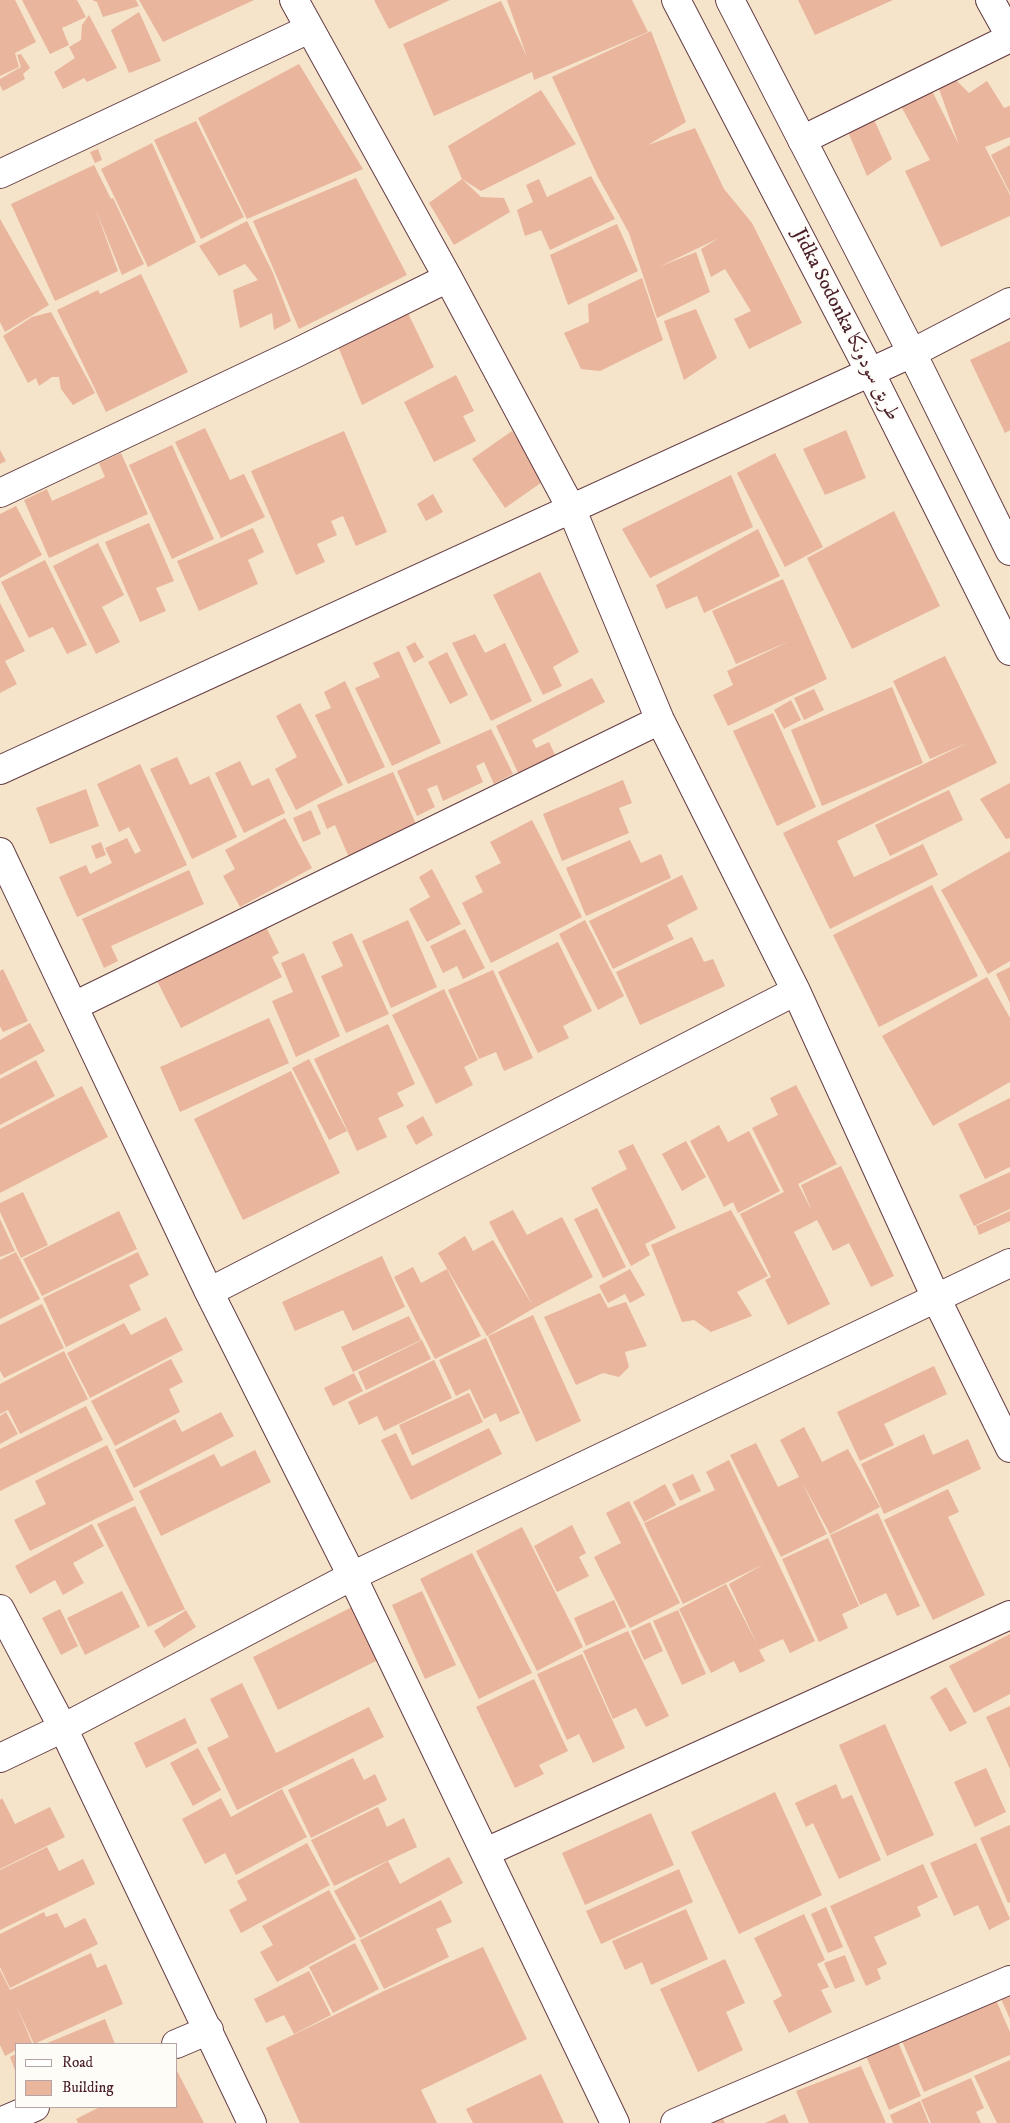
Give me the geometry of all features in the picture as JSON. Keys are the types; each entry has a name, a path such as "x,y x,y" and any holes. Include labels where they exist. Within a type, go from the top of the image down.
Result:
{"street":[{"path":"294,0 448,278 571,508 660,720 796,991 936,1298 1010,1448"},
{"name":"Jidka Sodonka طريق سودونكا","path":"676,0 870,372 1010,651"},
{"path":"730,0 1007,537"},
{"path":"802,140 1010,37 990,0"},
{"path":"0,174 309,29"},
{"path":"0,493 296,353 448,278"},
{"path":"0,770 912,353 1010,302"},
{"path":"74,1006 660,720"},
{"path":"0,852 210,1292 352,1576 615,2123"},
{"path":"210,1292 796,991"},
{"path":"0,1758 63,1728 352,1576 1010,1263"},
{"path":"0,1609 63,1728 252,2123"},
{"path":"486,1852 1010,1615"},
{"path":"675,2123 1010,1980"},
{"path":"178,2043 209,2030"},
{"path":"0,2122 33,2108"}],"building":[{"path":"0,0 15,0 36,42 15,53 19,67 0,76"},
{"path":"22,0 77,0 86,17 62,28 69,45 50,54"},
{"path":"92,0 136,0 139,6 103,17 97,2"},
{"path":"139,0 254,0 163,42"},
{"path":"374,0 450,0 389,29"},
{"path":"507,0 632,0 648,32 534,80 532,72 434,116 403,44 501,1 527,57"},
{"path":"798,0 893,0 815,35"},
{"path":"139,12 161,61 129,73 111,30"},
{"path":"89,15 117,68 87,82 84,78 63,89 54,72 75,58 69,47 81,40 82,25"},
{"path":"651,31 686,122 648,145 695,128 724,189 752,223 802,323 749,349 734,319 751,311 725,269 711,277 701,249 719,238 659,267 696,252 710,292 657,318 629,233 598,177 552,77"},
{"path":"21,54 30,68 23,74 25,79 3,91 0,79 21,67 17,55"},
{"path":"299,64 363,169 247,219 198,118"},
{"path":"956,80 969,93 987,81 1004,108 1010,106 1010,137 985,147 1010,195 1010,216 941,247 905,171 930,160 901,106 932,91 959,145 938,86"},
{"path":"541,90 576,144 481,191 462,179 448,146"},
{"path":"871,113 892,159 867,176 845,125"},
{"path":"196,121 244,217 201,239 154,140"},
{"path":"152,143 196,242 148,267 101,169"},
{"path":"1010,145 1010,193 991,155"},
{"path":"98,149 102,160 95,163 90,152"},
{"path":"94,165 111,199 113,198 144,264 122,275 95,208 118,271 55,301 11,204"},
{"path":"591,176 615,219 550,250 541,230 525,236 517,210 533,202 526,185 539,179 547,197"},
{"path":"356,178 407,275 299,329 253,221"},
{"path":"462,179 481,197 504,198 510,212 454,245 429,203"},
{"path":"0,219 49,305 5,332 0,322"},
{"path":"247,221 273,273 291,321 274,330 272,313 240,328 233,290 258,280 245,264 219,276 199,246"},
{"path":"617,224 638,271 568,305 550,255"},
{"path":"141,274 188,372 106,412 57,310 98,290 100,294"},
{"path":"642,278 663,340 600,371 581,369 564,333 589,322 588,304"},
{"path":"405,307 434,367 362,405 337,344"},
{"path":"696,309 717,358 684,380 664,321"},
{"path":"51,312 95,393 73,405 61,389 59,377 52,377 39,386 36,378 28,383 3,336 32,317"},
{"path":"1010,341 1010,430 1005,433 970,360"},
{"path":"456,375 474,411 463,416 476,441 434,462 404,402"},
{"path":"205,428 230,480 244,474 265,517 221,538 175,442"},
{"path":"846,430 866,478 825,495 803,449"},
{"path":"344,431 387,532 356,546 343,516 331,521 337,535 317,544 325,562 296,575 251,471"},
{"path":"512,431 545,480 505,508 472,459"},
{"path":"172,445 214,539 172,559 129,465"},
{"path":"0,450 6,461 0,464"},
{"path":"121,453 148,514 49,558 24,500 47,489 52,501 105,477 99,463"},
{"path":"775,453 823,547 785,567 737,473"},
{"path":"731,475 753,527 650,578 622,529"},
{"path":"433,494 443,512 426,521 417,504"},
{"path":"16,506 42,555 0,578 0,514"},
{"path":"894,511 940,606 852,649 807,558"},
{"path":"149,523 174,581 156,588 166,611 140,622 105,542"},
{"path":"253,528 264,552 248,560 258,584 199,611 177,561"},
{"path":"758,529 780,576 704,613 697,596 666,609 656,585"},
{"path":"98,543 124,595 102,607 120,642 96,654 53,566"},
{"path":"45,560 87,645 67,654 53,627 29,638 1,582"},
{"path":"540,572 579,652 553,667 562,686 543,695 493,595"},
{"path":"783,579 827,679 728,726 713,695 733,685 727,671 790,641 736,664 712,611"},
{"path":"0,603 25,651 5,661 17,684 0,693"},
{"path":"475,634 485,653 505,643 532,701 491,721 452,643"},
{"path":"415,642 424,657 414,663 406,647"},
{"path":"399,651 441,743 392,766 355,688 380,677 373,663"},
{"path":"447,652 468,695 450,704 428,662"},
{"path":"945,656 997,763 837,841 854,877 923,844 938,875 830,929 783,833 969,742 930,759 893,681"},
{"path":"592,678 605,702 532,740 536,748 549,742 557,759 520,777 496,726"},
{"path":"345,681 385,767 348,784 315,715 331,708 324,692"},
{"path":"892,687 923,763 822,806 791,730"},
{"path":"814,689 824,710 804,720 794,698"},
{"path":"791,700 801,720 784,729 774,710"},
{"path":"300,703 343,785 296,810 275,769 297,757 276,716"},
{"path":"773,713 816,807 777,826 733,731"},
{"path":"491,729 513,774 494,784 484,762 476,766 483,782 443,801 437,785 427,789 435,807 417,816 397,771"},
{"path":"177,757 190,785 209,776 237,837 192,859 150,769"},
{"path":"240,761 252,786 269,778 285,813 244,833 215,773"},
{"path":"140,764 187,865 77,917 59,877 86,865 90,874 112,863 105,848 127,838 135,854 141,851 129,827 119,832 97,784"},
{"path":"393,772 416,824 394,834 397,841 351,862 335,825 327,829 317,805"},
{"path":"623,780 632,803 619,808 629,833 562,861 543,814"},
{"path":"1010,783 1010,838 1006,839 980,799"},
{"path":"86,789 99,826 50,844 36,808"},
{"path":"949,790 963,820 890,856 875,825"},
{"path":"311,810 321,834 303,842 293,818"},
{"path":"285,818 312,868 240,907 223,876 235,869 225,850"},
{"path":"532,820 582,917 491,963 462,903 483,892 475,876 501,863 490,842"},
{"path":"630,840 641,863 661,854 671,878 586,916 566,868"},
{"path":"101,842 106,855 96,859 91,846"},
{"path":"1010,851 1010,961 988,974 941,890"},
{"path":"432,869 461,924 427,942 409,909 430,897 419,877"},
{"path":"189,870 204,904 111,946 118,961 104,968 82,919"},
{"path":"682,875 698,909 667,925 674,939 613,969 589,921"},
{"path":"932,885 978,976 879,1027 833,935"},
{"path":"408,920 437,987 391,1008 362,941"},
{"path":"585,920 624,996 598,1010 559,934"},
{"path":"263,921 279,953 272,957 282,977 181,1028 156,979"},
{"path":"465,929 485,968 463,979 457,966 443,973 430,946"},
{"path":"352,933 389,1014 346,1033 321,976 343,966 332,942"},
{"path":"692,937 704,962 713,959 725,986 640,1025 616,972"},
{"path":"558,942 592,1011 563,1026 569,1038 538,1053 498,972"},
{"path":"304,953 340,1036 296,1057 272,1001 293,992 281,963"},
{"path":"1010,967 1010,1003 996,974"},
{"path":"3,969 28,1021 3,1032 0,1026 0,971"},
{"path":"493,970 533,1058 504,1071 496,1052 479,1059 448,990"},
{"path":"987,977 1010,1018 1010,1082 933,1126 882,1036"},
{"path":"444,989 478,1060 464,1067 473,1085 436,1104 392,1015"},
{"path":"269,1018 289,1063 180,1112 160,1067"},
{"path":"30,1023 45,1051 0,1075 0,1040"},
{"path":"388,1024 415,1084 397,1093 404,1106 378,1118 387,1137 357,1151 314,1059"},
{"path":"309,1059 347,1131 329,1140 292,1068"},
{"path":"36,1060 55,1096 0,1125 0,1079"},
{"path":"291,1071 340,1173 243,1220 194,1119"},
{"path":"796,1085 837,1164 798,1184 812,1211 801,1185 841,1166 894,1276 871,1287 849,1243 833,1251 817,1220 794,1232 830,1304 788,1325 765,1280 771,1277 740,1214 784,1192 752,1128 778,1115 770,1098"},
{"path":"82,1086 108,1137 0,1193 0,1129"},
{"path":"1010,1098 1010,1167 985,1179 958,1124"},
{"path":"423,1116 433,1135 416,1145 406,1126"},
{"path":"719,1125 728,1142 749,1131 780,1191 738,1213 733,1202 724,1207 690,1141"},
{"path":"686,1141 706,1177 682,1191 662,1154"},
{"path":"633,1144 676,1228 645,1244 650,1255 631,1266 591,1188 627,1169 618,1151"},
{"path":"1010,1172 1010,1209 974,1226 959,1195"},
{"path":"23,1192 48,1245 21,1258 0,1212 0,1203"},
{"path":"597,1208 626,1267 603,1278 574,1219"},
{"path":"513,1210 527,1235 562,1217 593,1277 534,1308 487,1336 438,1253 465,1236 473,1251 493,1240 533,1306 489,1222"},
{"path":"731,1210 768,1276 737,1292 752,1316 711,1332 694,1320 682,1322 651,1245"},
{"path":"119,1211 137,1249 42,1296 23,1259"},
{"path":"1010,1211 1010,1221 979,1235 976,1226"},
{"path":"0,1219 15,1251 0,1257"},
{"path":"16,1252 40,1299 0,1319 0,1260"},
{"path":"138,1252 149,1275 129,1285 141,1310 66,1347 43,1298"},
{"path":"382,1256 405,1307 353,1331 343,1310 295,1331 282,1302"},
{"path":"413,1267 421,1283 447,1269 481,1336 435,1359 394,1277"},
{"path":"630,1269 645,1295 630,1303 625,1294 608,1303 599,1286"},
{"path":"600,1293 608,1308 626,1302 647,1346 625,1352 629,1367 619,1377 603,1373 576,1385 544,1317"},
{"path":"42,1304 64,1348 4,1378 0,1371 0,1325"},
{"path":"533,1315 581,1421 536,1442 488,1336"},
{"path":"409,1316 421,1340 353,1372 341,1347"},
{"path":"166,1317 183,1350 90,1398 67,1353 124,1323 131,1335"},
{"path":"486,1338 520,1413 500,1422 496,1413 484,1419 470,1389 456,1396 439,1360"},
{"path":"422,1340 431,1359 366,1390 358,1372"},
{"path":"64,1351 88,1399 20,1434 8,1410 0,1414 0,1384"},
{"path":"171,1359 183,1382 169,1389 180,1412 115,1446 91,1401"},
{"path":"434,1360 452,1398 384,1431 377,1416 359,1425 348,1402"},
{"path":"934,1366 947,1394 884,1424 894,1445 860,1461 837,1412"},
{"path":"354,1373 363,1391 333,1406 324,1388"},
{"path":"469,1393 483,1422 412,1455 399,1425"},
{"path":"86,1406 103,1440 0,1491 0,1449"},
{"path":"6,1412 18,1434 0,1444 0,1416"},
{"path":"221,1412 234,1436 134,1488 115,1450 175,1419 182,1432"},
{"path":"804,1427 822,1462 848,1449 880,1507 830,1534 802,1482 827,1534 781,1557 730,1455 756,1443 778,1487 799,1477 780,1440"},
{"path":"489,1428 502,1454 411,1500 381,1440 396,1433 412,1466"},
{"path":"924,1434 933,1455 968,1439 981,1469 884,1514 861,1464"},
{"path":"107,1445 134,1500 30,1551 14,1520 46,1504 35,1481"},
{"path":"255,1450 271,1482 161,1536 139,1491 214,1454 221,1467"},
{"path":"729,1460 815,1641 790,1653 783,1639 759,1650 765,1661 740,1673 734,1661 711,1673 679,1609 726,1584 757,1644 729,1584 764,1564 683,1604 644,1523 715,1490 706,1472"},
{"path":"693,1474 701,1491 680,1501 672,1484"},
{"path":"665,1484 676,1505 644,1522 633,1502"},
{"path":"948,1489 959,1512 948,1517 985,1595 933,1620 884,1520"},
{"path":"629,1501 680,1603 630,1628 594,1557 621,1543 606,1513"},
{"path":"135,1506 185,1609 148,1627 97,1524"},
{"path":"878,1513 920,1606 897,1616 886,1593 860,1605 830,1535"},
{"path":"92,1524 104,1546 73,1563 84,1583 63,1595 55,1580 30,1594 15,1566"},
{"path":"572,1525 586,1553 579,1557 589,1576 557,1592 534,1546"},
{"path":"522,1527 583,1647 537,1671 476,1551"},
{"path":"828,1538 859,1606 842,1614 848,1628 819,1642 782,1559"},
{"path":"472,1553 532,1673 479,1699 420,1579"},
{"path":"122,1591 140,1627 85,1655 67,1618"},
{"path":"422,1591 456,1665 425,1679 392,1605"},
{"path":"614,1600 626,1627 586,1646 574,1618"},
{"path":"356,1605 382,1658 278,1710 253,1657"},
{"path":"60,1609 78,1646 61,1655 42,1618"},
{"path":"186,1610 196,1627 164,1648 154,1631"},
{"path":"678,1610 706,1674 682,1685 653,1621"},
{"path":"650,1622 663,1651 644,1660 631,1631"},
{"path":"628,1631 669,1716 646,1727 636,1708 613,1719 583,1651"},
{"path":"1010,1634 1010,1694 974,1713 949,1666"},
{"path":"582,1654 625,1748 593,1763 579,1734 567,1740 537,1674"},
{"path":"534,1679 568,1751 539,1765 544,1774 515,1788 476,1707"},
{"path":"242,1683 276,1753 369,1707 384,1737 237,1810 207,1748 229,1737 210,1699"},
{"path":"946,1687 967,1723 950,1732 930,1697"},
{"path":"1010,1706 1010,1769 986,1717"},
{"path":"185,1718 197,1743 146,1768 134,1743"},
{"path":"885,1724 934,1835 887,1856 839,1745"},
{"path":"198,1748 221,1790 193,1806 170,1763"},
{"path":"353,1758 364,1780 375,1774 387,1800 311,1838 288,1790"},
{"path":"986,1768 1006,1812 975,1827 954,1782"},
{"path":"836,1784 842,1799 852,1795 881,1860 839,1879 813,1823 806,1827 795,1803"},
{"path":"282,1789 307,1837 236,1875 225,1853 205,1864 182,1819 221,1798 231,1817"},
{"path":"775,1792 822,1895 739,1934 691,1832"},
{"path":"2,1798 15,1824 50,1807 65,1837 0,1869 0,1800"},
{"path":"378,1807 387,1827 404,1818 417,1847 334,1886 311,1840"},
{"path":"651,1813 674,1865 585,1905 562,1853"},
{"path":"1010,1825 1010,1902 1008,1903 980,1838"},
{"path":"307,1843 330,1885 241,1933 229,1910 247,1900 237,1881"},
{"path":"976,1843 1010,1919 989,1930 978,1905 954,1916 930,1863"},
{"path":"47,1847 59,1871 83,1859 95,1884 0,1930 0,1870"},
{"path":"449,1857 463,1883 360,1938 334,1891 388,1861 400,1884"},
{"path":"923,1864 938,1897 917,1907 921,1916 874,1937 887,1964 877,1969 881,1979 866,1986 830,1906"},
{"path":"679,1869 693,1902 601,1944 586,1911"},
{"path":"329,1890 356,1939 277,1982 260,1952 273,1945 262,1926"},
{"path":"441,1900 452,1922 436,1929 449,1957 384,1989 360,1940"},
{"path":"826,1907 843,1947 828,1953 811,1914"},
{"path":"686,1909 708,1959 651,1985 642,1962 625,1970 612,1941"},
{"path":"44,1912 46,1917 57,1913 65,1928 85,1918 98,1944 10,1988 0,1967 0,1934"},
{"path":"804,1914 825,1960 817,1964 829,1987 821,1990 832,2012 789,2033 773,2001 782,1996 754,1938"},
{"path":"355,1943 379,1989 333,2013 309,1967"},
{"path":"483,1947 527,2039 421,2090 437,2123 300,2123 266,2048 384,1991"},
{"path":"91,1953 97,1968 106,1964 123,2004 36,2043 34,2043 16,2005 32,2043 15,2043 15,2051 5,2056 0,2045 0,1970 10,1990"},
{"path":"845,1955 855,1981 835,1989 824,1963"},
{"path":"725,1959 745,2003 726,2012 743,2050 698,2072 660,1989"},
{"path":"309,1971 331,2015 294,2034 284,2015 266,2023 254,1999"},
{"path":"1010,1997 1010,2019 1001,1999"},
{"path":"996,2000 1010,2032 1010,2055 924,2092 902,2041"},
{"path":"105,2019 115,2043 47,2043"},
{"path":"898,2042 921,2096 889,2110 866,2056"},
{"path":"15,2054 15,2070 10,2057"},
{"path":"1010,2060 1010,2123 997,2123 974,2076"},
{"path":"861,2066 886,2123 809,2123 796,2091"},
{"path":"178,2073 204,2123 78,2123 76,2119 98,2108 178,2108"},
{"path":"541,2074 564,2123 473,2123 466,2109"},
{"path":"971,2078 984,2108 976,2112 981,2123 931,2123 921,2100"},
{"path":"920,2101 929,2123 893,2123 890,2115"},
{"path":"720,2113 725,2123 699,2123"},
{"path":"785,2114 789,2123 765,2123"}]}
